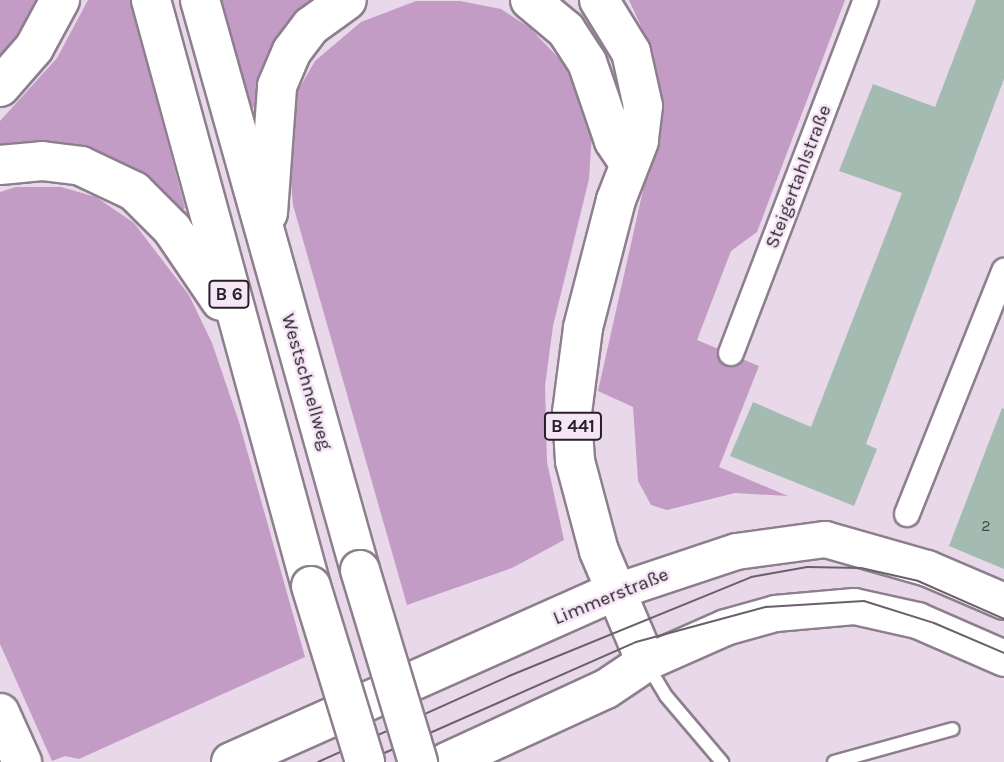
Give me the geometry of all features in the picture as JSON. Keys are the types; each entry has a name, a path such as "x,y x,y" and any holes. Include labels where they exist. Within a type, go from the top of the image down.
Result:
{"main road":[{"path":"0,87 34,48 60,0"},
{"name":"B 6","path":"151,0 237,325 311,586 365,762"},
{"name":"Westschnellweg","path":"200,0 267,246 418,762"},
{"path":"267,246 277,86 292,51 311,26 347,0"},
{"path":"530,0 566,30 587,62 614,141 628,162 639,141 643,106 631,52 599,0"},
{"path":"0,165 42,160 81,166 134,191 172,229 237,325"},
{"name":"B 441","path":"628,162 594,278 572,413 575,461 613,593 646,662"},
{"name":"Limmerstraße","path":"231,762 613,593"},
{"path":"447,762 606,689 646,662"},
{"path":"0,713 22,762"}],"street":[{"name":"Steigertahlstraße","path":"731,354 866,0"},
{"path":"907,514 1004,271"},
{"name":"Limmerstraße","path":"613,593 736,551 825,539 927,568 1004,601"},
{"path":"646,662 725,626 775,613 854,606 917,620 1004,658"}],"lane":[{"path":"646,662 666,696 722,762"},
{"path":"834,762 953,729"}],"shaded area":[{"path":"0,0 42,0 30,26 0,62"},
{"path":"88,0 130,0 185,208 178,214 0,149 0,121 57,58"},
{"path":"219,0 321,0 259,85 255,107 248,108"},
{"path":"629,0 845,0 757,232 731,251 697,340 759,366 719,467 788,496 735,493 667,510 651,505 638,481 633,407 598,391 652,150 658,94 653,53"},
{"path":"416,1 460,1 501,9 530,28 569,69 592,132 589,179 553,326 545,386 547,462 564,540 512,568 407,605 293,205 288,150 296,94 315,61 361,22"},
{"path":"16,187 61,187 96,197 134,223 189,295 212,343 239,422 305,657 79,759 65,756 52,761 0,644 0,192"}],"building":[{"path":"976,0 1004,0 1004,79 866,444 877,449 854,506 730,456 753,402 811,427 902,193 839,171 873,84 935,107"},
{"path":"1002,408 1004,409 1004,569 949,546"}],"tram line":[{"path":"318,762 509,676 751,577 807,567 861,568 918,581 1004,619"},
{"path":"364,762 636,642 766,607 864,601 934,623 1004,653"}]}
